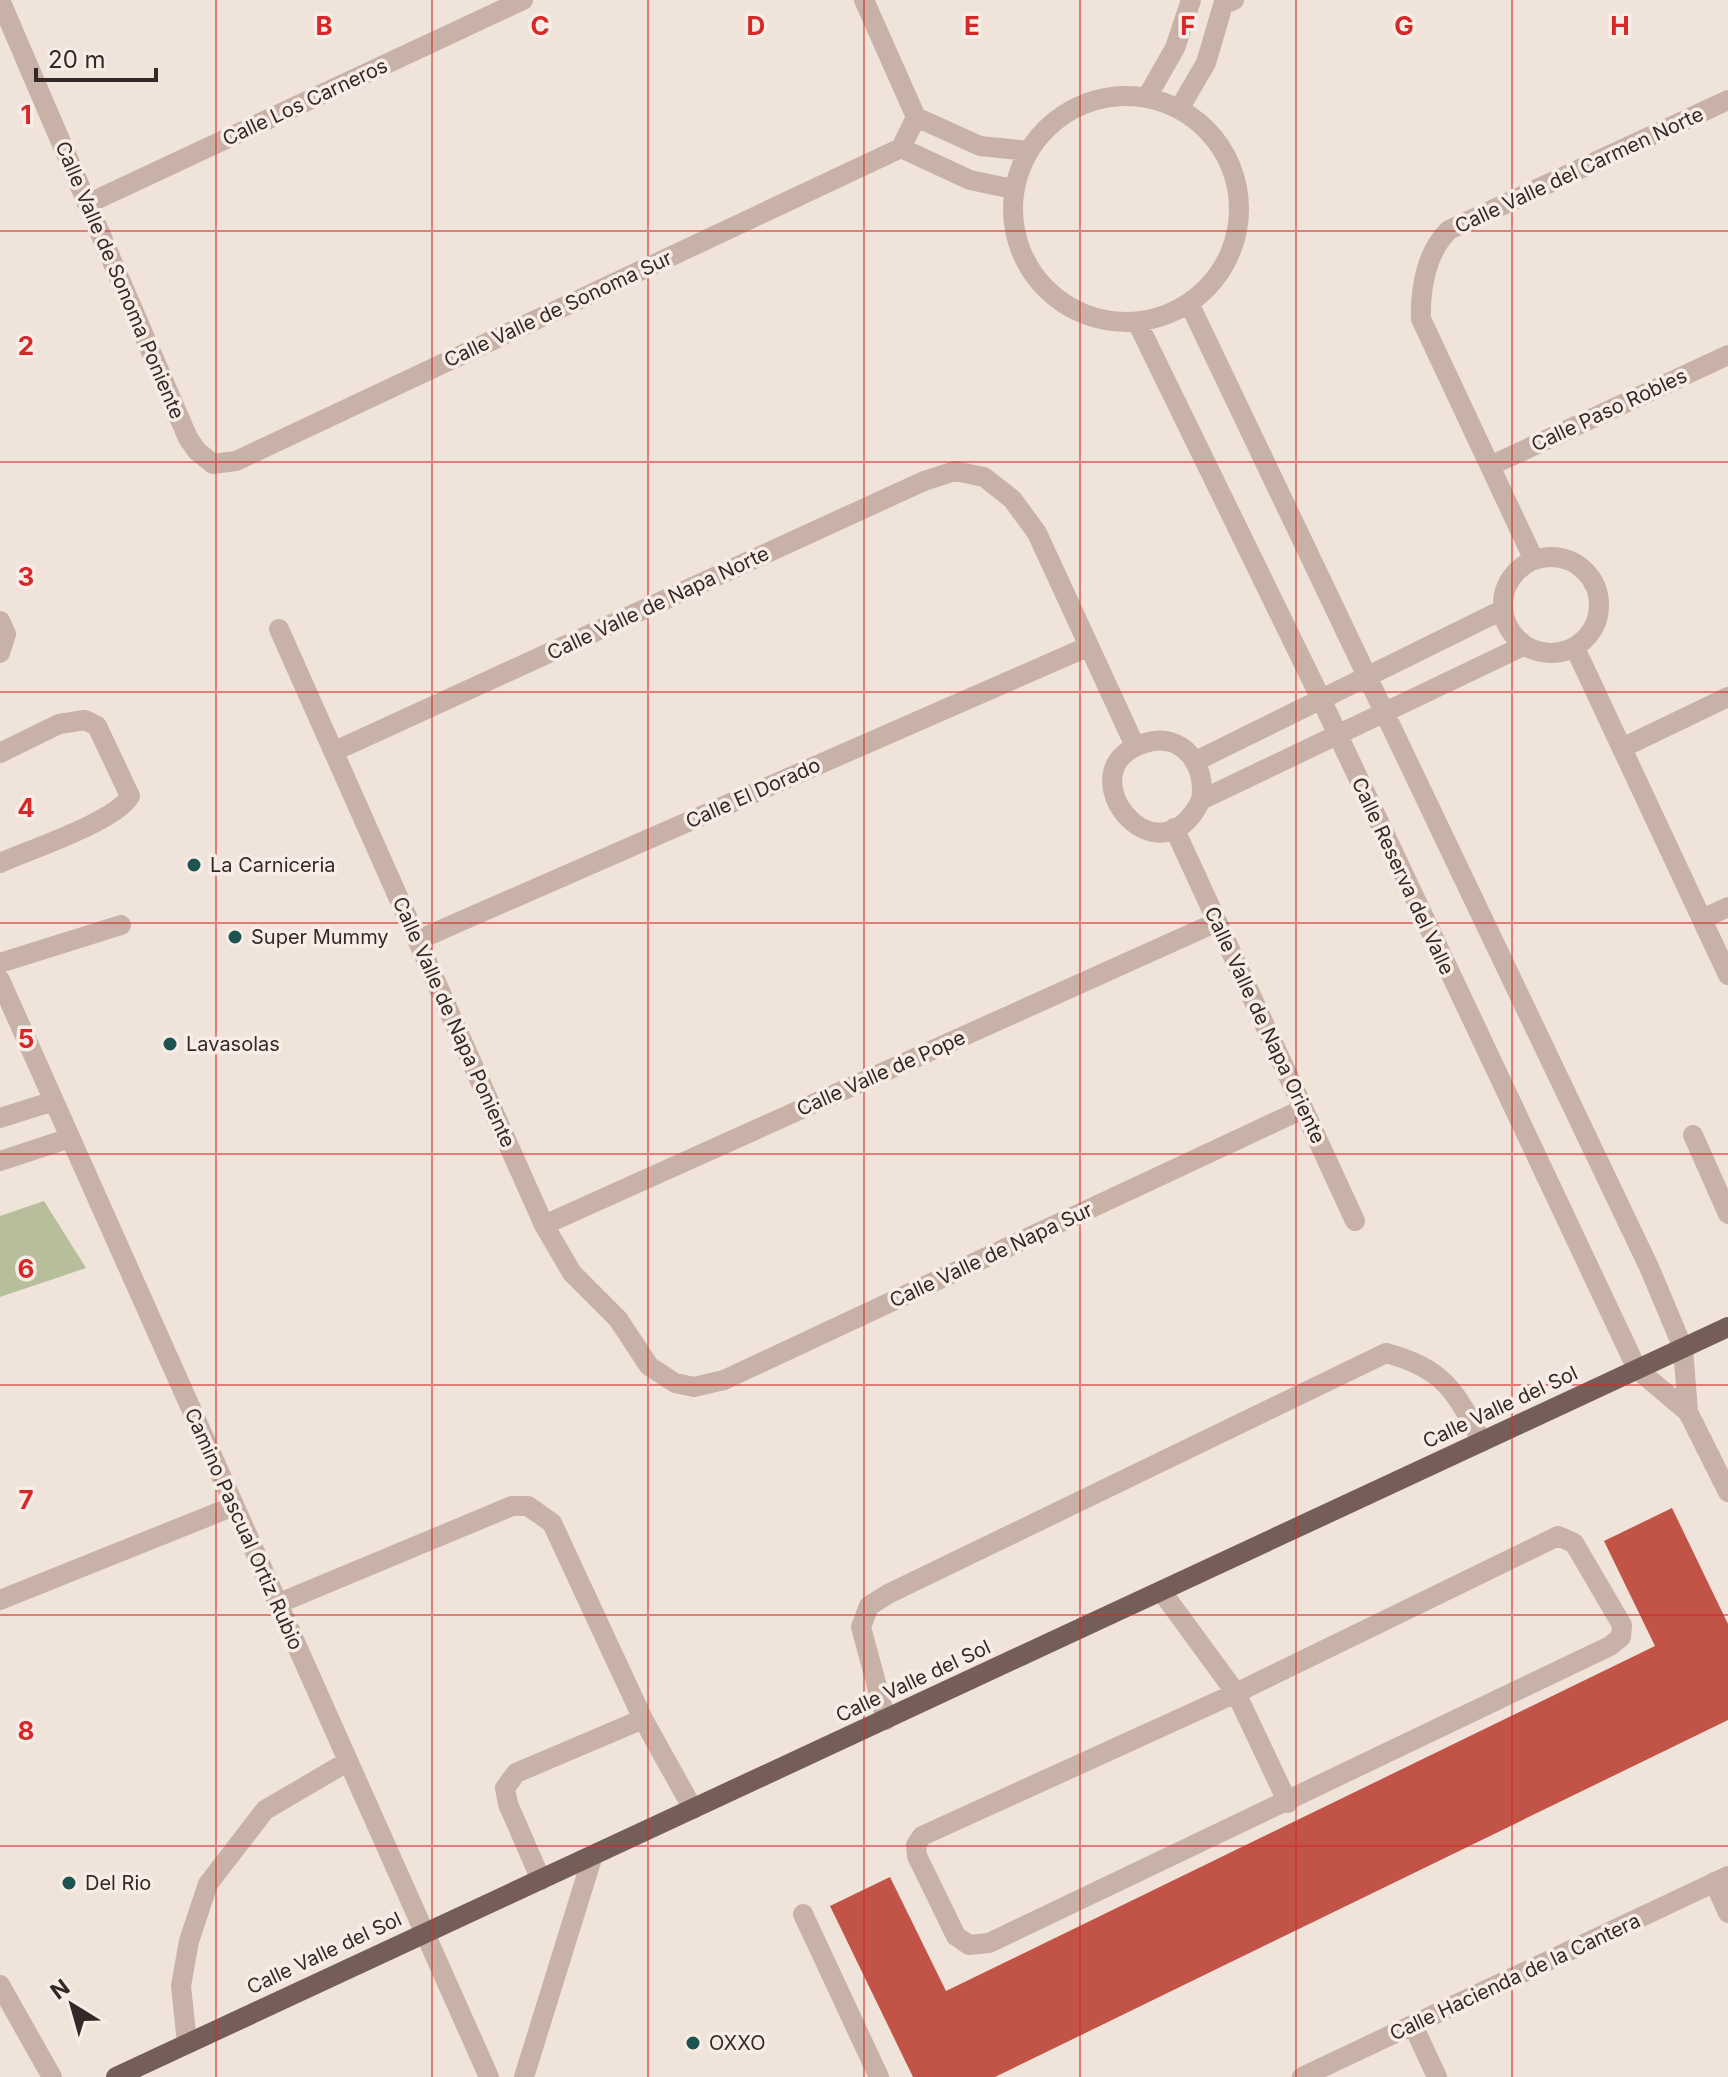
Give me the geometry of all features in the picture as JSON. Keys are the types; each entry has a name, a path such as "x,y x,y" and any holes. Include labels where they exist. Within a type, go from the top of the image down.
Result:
{"main road":[{"name":"Calle Valle del Sol","path":"116,2077 1728,1327"}],"street":[{"name":"Calle Valle de Sonoma Poniente","path":"0,0 188,438 197,451 213,464"},
{"name":"Calle Los Carneros","path":"87,204 523,0"},
{"path":"864,0 916,117 980,146 1029,151"},
{"path":"1147,97 1175,48 1191,0"},
{"path":"1179,109 1206,63 1220,2"},
{"path":"1113,96 1147,97 1179,109 1209,130 1229,159 1239,193 1239,228 1227,262 1207,290 1189,303 1138,324 1106,321 1071,309 1042,286 1022,255 1013,219 1013,189 1029,151 1051,124 1080,106 1113,96"},
{"name":"Calle Valle del Carmen Norte","path":"1490,466 1421,319 1420,304 1433,245 1449,230 1728,100"},
{"path":"916,117 901,148 970,180 1013,189"},
{"name":"Calle Valle de Sonoma Sur","path":"213,464 236,461 901,148"},
{"name":"Calle Reserva del Valle","path":"1189,303 1649,1267 1683,1348 1688,1412 1728,1492"},
{"name":"Calle Reserva del Valle","path":"1138,324 1321,699 1637,1369 1688,1412"},
{"name":"Calle Paso Robles","path":"1490,466 1728,355"},
{"path":"1490,466 1534,560"},
{"name":"Calle Valle de Napa Norte","path":"335,751 924,481 955,471 984,477 1012,499 1037,533 1087,647"},
{"path":"1565,558 1580,566 1599,593 1600,609 1596,625 1575,648 1545,654 1523,646 1510,631 1502,610 1508,583 1534,560 1565,558"},
{"path":"1196,761 1502,610"},
{"path":"0,621 6,634 0,653"},
{"name":"Calle Valle de Napa Poniente","path":"279,629 544,1225 572,1273 618,1319 649,1366 675,1383"},
{"path":"1201,800 1523,646"},
{"path":"1087,647 1135,746"},
{"name":"Calle El Dorado","path":"418,940 1087,647"},
{"path":"1575,648 1728,975"},
{"path":"1622,748 1728,697"},
{"path":"0,753 59,724 85,720 97,726 130,796 126,804 109,815 0,863"},
{"path":"1162,740 1175,743 1196,761 1202,773 1201,800 1196,812 1174,828 1159,832 1131,823 1114,798 1116,769 1135,746 1162,740"},
{"name":"Calle Valle de Napa Oriente","path":"1174,828 1355,1221"},
{"path":"1702,919 1728,907"},
{"name":"Calle Valle de Pope","path":"544,1225 1217,922"},
{"path":"0,963 121,925"},
{"name":"Camino Pascual Ortiz Rubio","path":"0,980 489,2077"},
{"path":"0,1118 54,1101"},
{"name":"Calle Valle de Napa Sur","path":"675,1383 694,1387 724,1380 1303,1109"},
{"path":"1693,1135 1728,1214"},
{"path":"0,1161 70,1138"},
{"path":"886,1720 861,1627 869,1606 888,1594 1386,1353 1417,1361 1456,1392 1482,1442"},
{"path":"0,1600 234,1506"},
{"path":"277,1604 512,1506 528,1506 552,1523 643,1719 693,1809"},
{"path":"1558,1536 1574,1543 1622,1625 1621,1637 1610,1646 1288,1803 980,1946 961,1942 956,1936 917,1856 916,1845 922,1836 937,1828 1236,1693 1558,1536"},
{"path":"1162,1592 1236,1693 1288,1803"},
{"path":"541,1880 508,1804 505,1788 516,1773 643,1719"},
{"path":"187,2043 181,1986 189,1941 208,1884 265,1810 347,1762"},
{"path":"524,2077 593,1855"},
{"path":"1721,1879 1728,1913"},
{"name":"Calle Hacienda de la Cantera","path":"1302,2077 1721,1879"},
{"path":"803,1914 879,2077"},
{"path":"0,1985 52,2077"},
{"path":"1413,2025 1437,2077"}],"green space":[{"path":"44,1201 86,1268 0,1297 0,1216"}],"building":[{"path":"1672,1508 1728,1624 1728,1720 995,2077 913,2077 830,1906 890,1877 946,1991 1655,1646 1604,1541"}],"place":[{"name":"La Carniceria","path":"194,865"},
{"name":"Super Mummy","path":"235,937"},
{"name":"Lavasolas","path":"170,1044"},
{"name":"Del Rio","path":"69,1883"},
{"name":"OXXO","path":"693,2043"}]}
